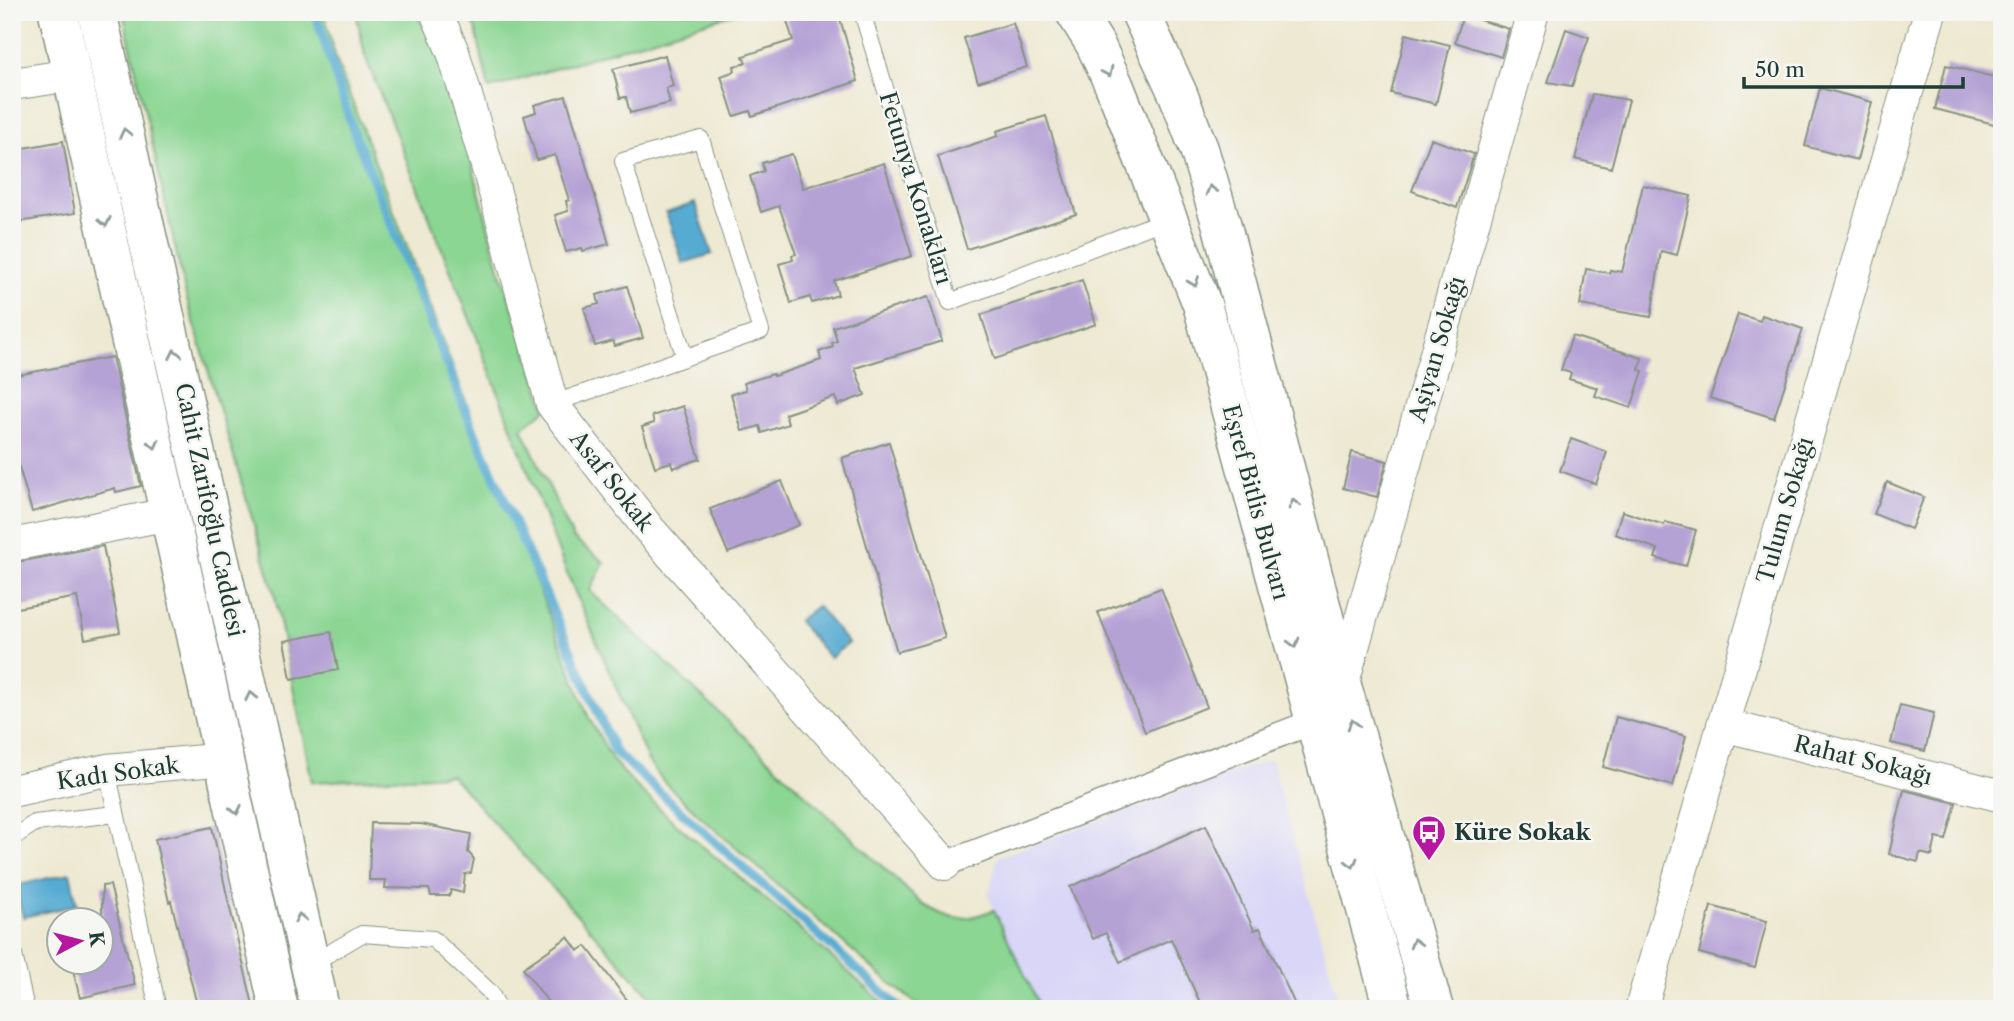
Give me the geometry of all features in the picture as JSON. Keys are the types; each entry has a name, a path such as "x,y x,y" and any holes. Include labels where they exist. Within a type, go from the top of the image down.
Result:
{"main road":[{"name":"Cahit Zarifoğlu Caddesi","path":"58,12 225,759 290,967 320,1009"},
{"name":"Cahit Zarifoğlu Caddesi","path":"97,12 162,294 290,967 279,1009"},
{"name":"Eşref Bitlis Bulvarı","path":"1075,12 1095,44 1114,85 1202,304 1393,1009"},
{"name":"Eşref Bitlis Bulvarı","path":"1140,12 1178,94 1199,149 1222,226 1342,686 1434,1009"}],"street":[{"name":"Asaf Sokak","path":"436,12 453,52 494,189 552,404 649,529 945,864"},
{"name":"Aşiyan Sokağı","path":"1342,686 1533,12"},
{"name":"Tulum Sokağı","path":"1641,1009 1930,12"},
{"path":"12,85 72,75"},
{"path":"12,544 170,514"},
{"path":"945,864 1315,721"},
{"name":"Rahat Sokağı","path":"1723,725 2002,796"},
{"name":"Kadı Sokak","path":"12,791 107,770 225,759"}],"lane":[{"name":"Fetunya Konakları","path":"862,12 950,302 1168,219"},
{"path":"552,404 685,358 761,331 701,139 623,161 685,358"},
{"path":"107,770 158,1009"},
{"path":"12,838 35,823 116,814"},
{"path":"290,967 362,934 433,939 490,992 499,1009"},
{"path":"12,946 26,1009"}],"shaded area":[{"path":"1271,759 1341,1009 1041,1009 988,896 998,857"}],"green space":[{"path":"123,12 324,12 336,59 440,334 589,718 613,761 676,824 890,1009 662,1009 451,775 312,782 274,592 186,296"},
{"path":"356,12 414,12 432,38 461,121 497,261 546,409 522,428 573,538 604,562 590,591 922,904 957,918 972,917 994,910 1041,1009 923,1009 880,975 702,818 664,782 648,761 566,571 365,56"},
{"path":"467,12 739,12 489,89 476,30"}],"water":[{"path":"695,203 712,254 683,263 666,213"},
{"path":"817,606 848,643 830,658 798,621"},
{"path":"70,873 77,905 46,906 46,912 23,917 15,886"}],"building":[{"path":"784,12 838,12 858,81 752,116 750,111 734,116 721,76 735,71 734,66 746,63 743,56 793,40"},
{"path":"1463,15 1509,29 1501,57 1455,42"},
{"path":"1013,23 1027,67 978,82 964,38"},
{"path":"1566,29 1589,37 1572,86 1548,82"},
{"path":"1406,34 1450,45 1436,104 1391,93"},
{"path":"665,55 673,86 666,88 670,103 630,113 626,97 620,98 613,69"},
{"path":"1946,65 2002,79 2002,109 1998,125 1935,109"},
{"path":"1820,88 1872,102 1857,160 1805,146"},
{"path":"1592,94 1629,100 1611,168 1575,159"},
{"path":"566,96 609,244 583,251 582,248 566,252 555,215 568,211 566,201 569,200 555,155 537,160 524,116 536,112 534,105"},
{"path":"1046,116 1076,214 967,249 938,156 998,136 997,131"},
{"path":"1431,139 1474,154 1457,208 1412,191"},
{"path":"63,141 75,213 12,223 12,150"},
{"path":"792,154 803,188 884,163 912,256 834,281 838,295 812,303 810,297 791,303 779,264 793,260 792,255 796,254 779,206 761,212 750,176 764,171 762,163"},
{"path":"1643,185 1691,196 1677,255 1661,251 1651,317 1580,305 1586,269 1622,272"},
{"path":"1082,280 1096,324 995,359 981,315"},
{"path":"627,286 643,338 615,346 613,341 595,346 584,308 599,304 597,295"},
{"path":"928,297 942,341 855,368 865,395 838,405 835,397 785,414 788,424 762,433 760,426 742,431 731,394 746,390 744,383 821,360 819,352 833,347 832,343 837,341 833,327"},
{"path":"1738,314 1760,321 1762,315 1803,329 1774,418 1710,398"},
{"path":"1572,336 1642,358 1639,370 1643,371 1631,408 1595,396 1598,388 1569,379 1571,373 1561,370"},
{"path":"112,357 141,486 116,492 115,488 32,512 12,443 12,376"},
{"path":"683,406 700,459 673,468 671,462 655,467 642,427 654,423 652,416"},
{"path":"1571,439 1607,452 1596,484 1560,471"},
{"path":"889,442 945,638 897,652 842,458"},
{"path":"1352,452 1387,461 1377,497 1343,488"},
{"path":"782,481 799,525 728,553 710,509"},
{"path":"1887,482 1924,497 1911,529 1874,514"},
{"path":"1622,511 1664,525 1665,522 1696,530 1686,566 1655,558 1658,549 1615,534"},
{"path":"103,546 120,632 85,639 77,597 12,609 12,563"},
{"path":"1161,588 1207,707 1145,732 1098,612"},
{"path":"331,632 338,670 291,679 284,641"},
{"path":"1900,705 1934,713 1925,751 1891,743"},
{"path":"1616,717 1686,736 1673,786 1603,767"},
{"path":"1904,790 1956,803 1946,840 1936,838 1932,856 1920,853 1918,862 1889,854"},
{"path":"371,823 421,824 471,834 468,852 474,859 471,873 465,874 463,893 451,890 449,896 431,896 429,889 385,888 386,880 369,880"},
{"path":"1206,825 1254,930 1260,928 1297,1009 1203,1009 1171,939 1120,962 1106,933 1093,939 1070,887"},
{"path":"212,827 254,1009 198,1009 171,901 169,902 155,839"},
{"path":"110,885 115,906 102,906 102,886"},
{"path":"1711,906 1767,921 1755,968 1699,953"},
{"path":"116,909 135,985 80,998 74,976 116,976"},
{"path":"568,937 578,951 586,946 634,1009 553,1009 523,968"}],"waterway":[{"path":"315,12 352,127 469,419 615,752 901,1009"}],"place":[{"name":"Küre Sokak","path":"1429,862"}]}
